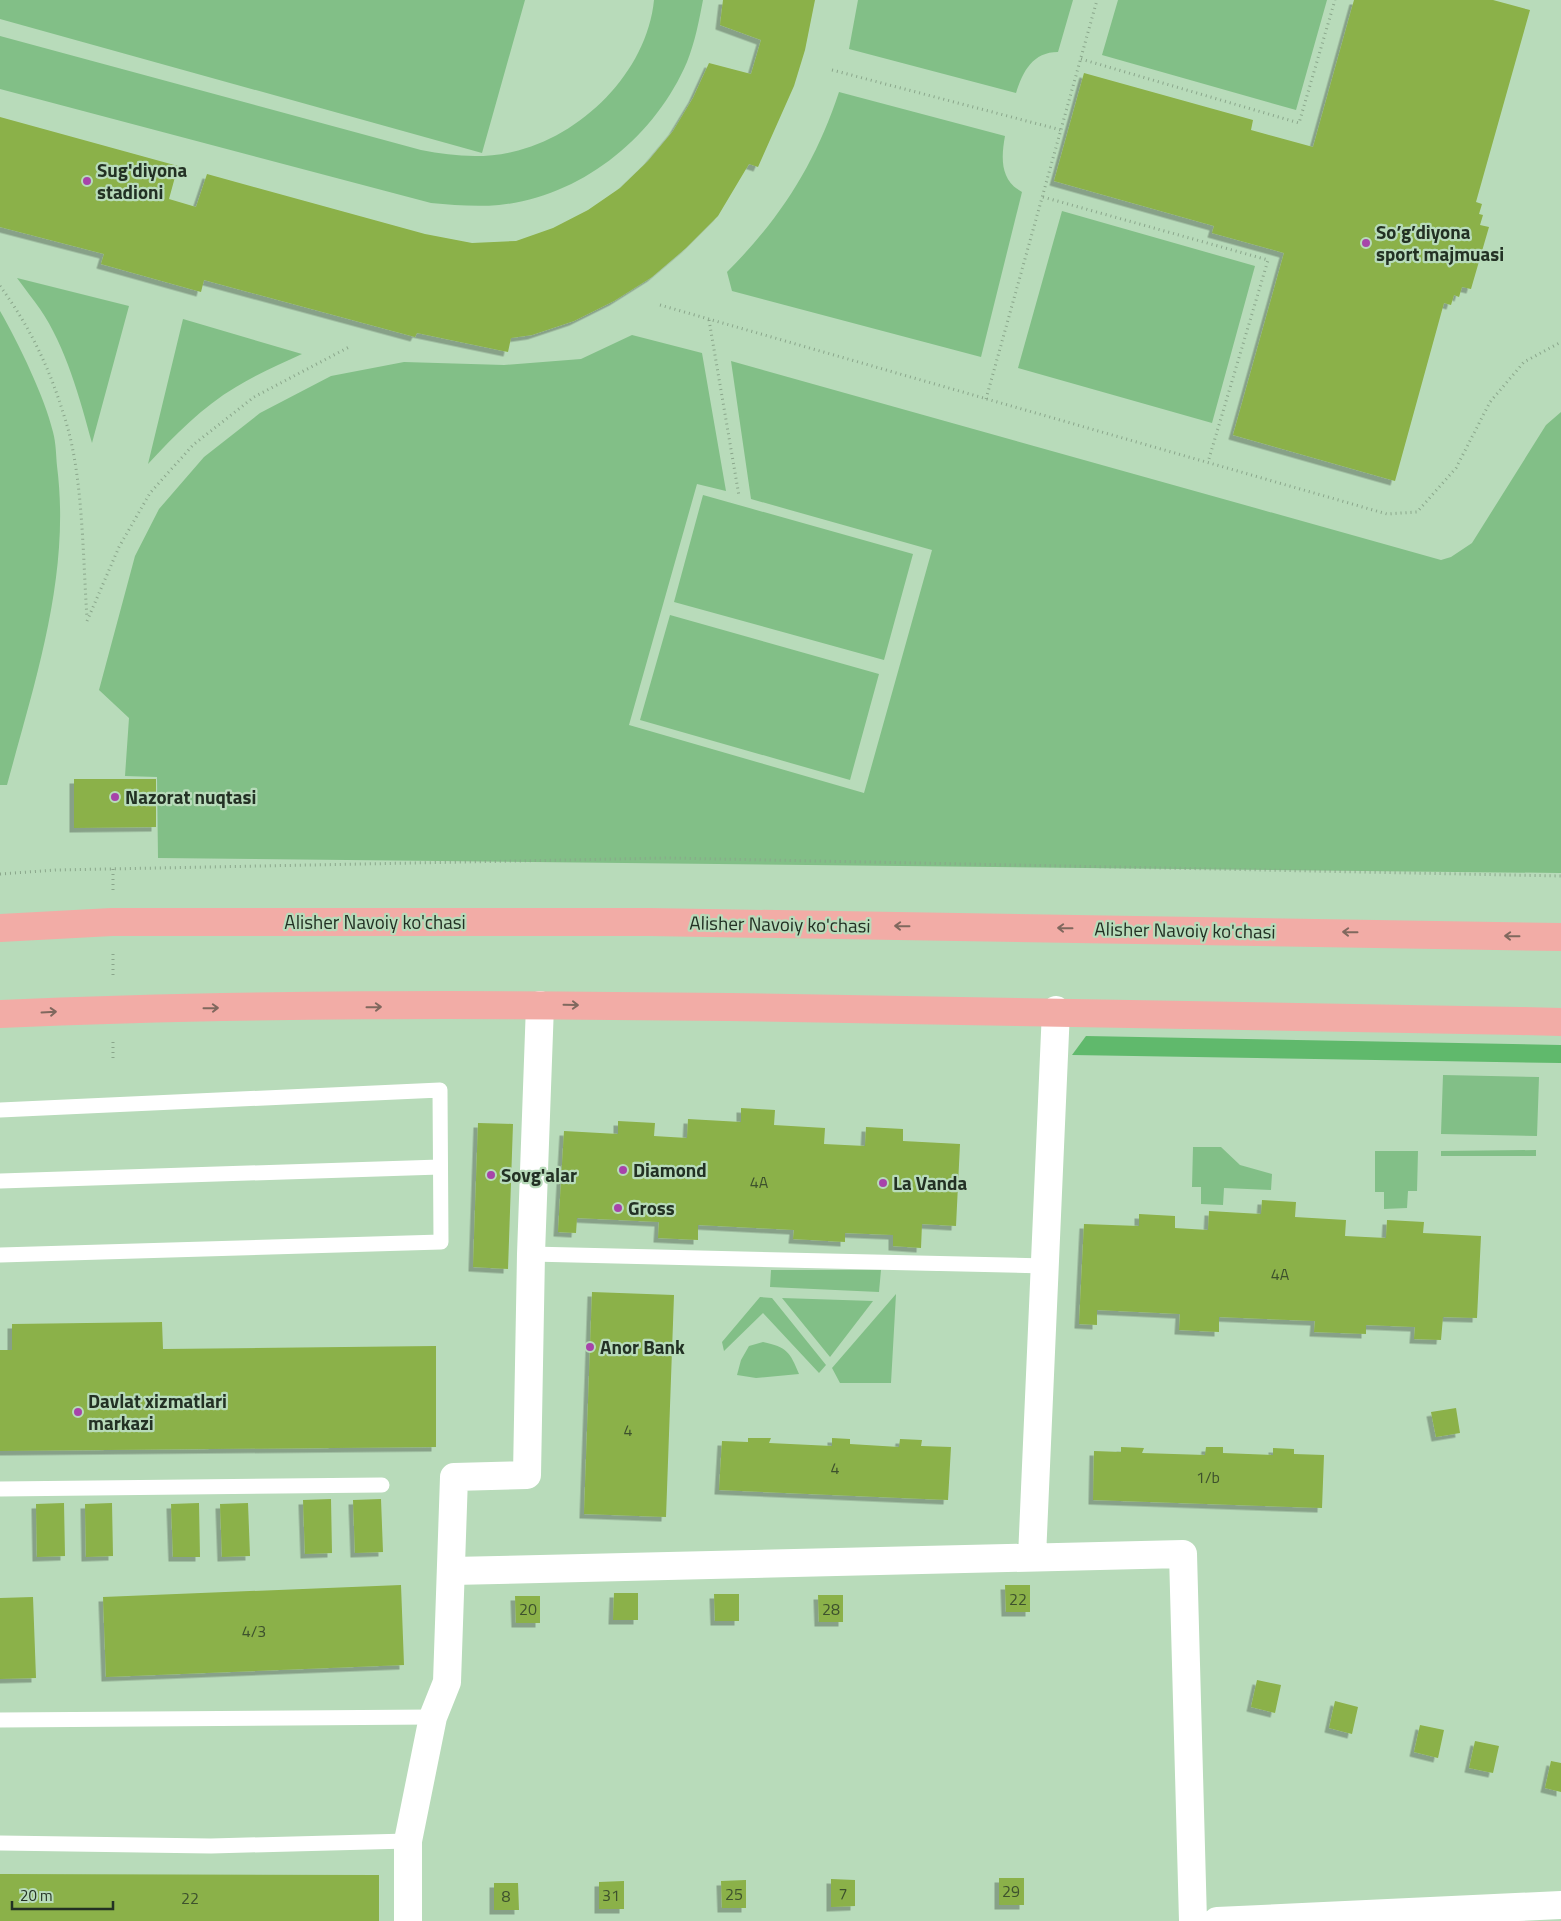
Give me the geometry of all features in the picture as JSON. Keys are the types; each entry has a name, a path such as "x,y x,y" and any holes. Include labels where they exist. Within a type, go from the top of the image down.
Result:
{"main road":[{"name":"Alisher Navoiy ko'chasi","path":"0,928 112,922 639,922 1561,937"},
{"path":"0,1014 113,1009 540,1005 1056,1010 1561,1022"}],"street":[{"path":"408,1921 408,1842 432,1717 447,1682 454,1477 527,1475 531,1254 540,1005"},
{"path":"1032,1557 1056,1010"},
{"path":"452,1571 1184,1554 1193,1921"},
{"path":"1217,1921 1561,1905"}],"lane":[{"path":"0,1110 440,1090 441,1242 0,1255"},
{"path":"0,1182 440,1167"},
{"path":"531,1254 1045,1266"},
{"path":"0,1489 382,1485"},
{"path":"0,1720 432,1717"},
{"path":"0,1843 211,1846 408,1842"}],"path":[{"path":"986,399 1097,0"},
{"path":"1081,59 1299,123 1335,0"},
{"path":"832,70 1061,130"},
{"path":"1043,197 1268,260 1208,462"},
{"path":"0,286 23,317 48,367 68,431 77,482 87,621 119,547 150,493 193,445 254,397 351,346"},
{"path":"660,305 1387,514 1417,512 1456,468 1490,402 1524,362 1561,342"},
{"path":"709,320 739,496"},
{"path":"0,874 56,870 668,858 1561,876"},
{"path":"113,869 113,1061"}],"green space":[{"path":"0,0 525,0 482,153 0,19"},
{"path":"654,0 703,0 695,39 687,62 673,89 656,115 612,159 586,176 558,190 529,200 499,205 473,206 431,203 0,89 0,36 421,150 466,156 500,154 538,144 562,132 585,116 606,97 624,76 639,52 649,27"},
{"path":"858,0 1073,0 1058,52 1042,55 1030,64 1022,77 1016,93 849,49"},
{"path":"1118,0 1327,0 1296,110 1102,55"},
{"path":"839,92 1005,136 1003,160 1006,175 1015,187 1022,192 981,357 732,291 727,272 764,231 794,189 819,143"},
{"path":"1062,211 1255,266 1212,423 1018,368"},
{"path":"17,278 129,306 92,443 65,356 40,309"},
{"path":"0,311 30,370 49,418 54,436 60,507 55,587 48,627 29,707 7,785 0,785"},
{"path":"183,319 302,354 252,378 212,403 189,422 148,464"},
{"path":"632,335 702,353 726,491 697,484 629,725 864,793 932,550 751,499 731,361 1441,560 1451,557 1472,543 1546,425 1561,412 1561,873 158,858 157,777 125,776 129,718 99,690 135,556 159,509 204,457 260,413 331,376 404,362 504,365 581,359"},
{"path":"703,495 913,554 884,660 674,602"},
{"path":"670,615 879,674 850,780 640,720"},
{"path":"1086,1036 1561,1045 1561,1063 1072,1055"},
{"path":"1443,1075 1539,1077 1537,1136 1441,1134"},
{"path":"1193,1147 1221,1147 1240,1165 1272,1174 1271,1190 1224,1188 1223,1205 1201,1204 1201,1187 1192,1187"},
{"path":"1536,1150 1536,1156 1441,1156 1441,1151"},
{"path":"1375,1151 1418,1151 1417,1191 1408,1191 1407,1208 1384,1209 1384,1192 1375,1192"},
{"path":"771,1270 881,1270 879,1292 770,1287"},
{"path":"896,1294 891,1383 840,1383 832,1368"},
{"path":"760,1297 772,1298 826,1365 819,1373 763,1313 724,1351 722,1342"},
{"path":"782,1298 873,1301 830,1357"},
{"path":"763,1342 777,1346 787,1352 799,1374 756,1378 737,1375 741,1360 749,1346"}],"building":[{"name":"Sug'diyona stadioni","path":"723,0 815,0 805,50 794,86 758,167 749,164 718,216 686,248 652,277 614,301 574,321 532,335 511,338 508,352 417,333 415,337 204,280 201,292 101,264 104,254 0,227 0,117 178,166 169,199 196,207 207,174 425,234 472,243 516,241 553,228 588,210 620,188 648,161 673,131 693,98 709,63 751,74 761,40 720,25"},
{"name":"So’g’diyona sport majmuasi","path":"1354,0 1493,0 1530,10 1476,202 1482,204 1479,214 1483,215 1480,225 1489,227 1471,289 1462,287 1459,297 1454,295 1451,305 1444,303 1395,481 1233,435 1284,253 1212,233 1214,226 1054,181 1084,73 1253,120 1251,130 1313,147"},
{"name":"Nazorat nuqtasi","path":"74,779 156,779 156,827 74,828"},
{"path":"741,1108 775,1110 774,1125 825,1128 824,1144 865,1146 866,1127 903,1129 903,1141 960,1144 956,1226 922,1224 921,1248 893,1246 893,1235 845,1233 845,1242 793,1239 794,1230 698,1225 698,1240 658,1238 659,1222 577,1218 576,1233 558,1232 564,1131 618,1134 618,1121 655,1123 654,1136 687,1138 688,1119 741,1122"},
{"path":"478,1123 513,1124 508,1269 473,1267"},
{"path":"1262,1200 1296,1202 1295,1217 1346,1220 1345,1236 1386,1238 1387,1220 1424,1222 1423,1233 1481,1236 1477,1318 1443,1317 1441,1340 1414,1339 1415,1327 1366,1325 1366,1334 1314,1332 1315,1321 1219,1317 1219,1332 1179,1330 1180,1314 1097,1310 1097,1325 1079,1324 1084,1224 1139,1226 1139,1214 1175,1216 1175,1228 1208,1230 1209,1211 1261,1214"},
{"path":"592,1292 674,1295 666,1517 584,1514"},
{"path":"162,1322 163,1349 436,1346 436,1447 0,1451 0,1350 12,1350 12,1324"},
{"path":"1456,1408 1460,1433 1436,1437 1431,1412"},
{"path":"748,1438 771,1438 769,1443 832,1446 832,1438 850,1439 850,1444 899,1447 900,1439 922,1440 921,1446 951,1447 948,1500 719,1490 722,1441 748,1442"},
{"path":"1121,1447 1144,1448 1142,1453 1205,1455 1206,1447 1223,1447 1223,1453 1273,1455 1273,1448 1294,1449 1294,1454 1324,1455 1322,1508 1093,1500 1094,1451 1121,1452"},
{"path":"331,1499 332,1553 305,1554 303,1500"},
{"path":"381,1499 383,1552 355,1553 353,1500"},
{"path":"64,1503 65,1556 37,1557 36,1504"},
{"path":"112,1503 113,1556 86,1557 85,1504"},
{"path":"199,1503 200,1557 173,1557 171,1504"},
{"path":"248,1503 250,1556 222,1557 220,1504"},
{"path":"401,1585 404,1665 106,1677 103,1597"},
{"path":"1005,1585 1030,1585 1030,1612 1006,1612"},
{"path":"614,1593 638,1593 638,1620 613,1620"},
{"path":"714,1594 739,1594 739,1621 715,1621"},
{"path":"818,1595 843,1595 843,1622 819,1622"},
{"path":"515,1596 540,1596 540,1623 516,1623"},
{"path":"33,1597 36,1678 0,1679 0,1598"},
{"path":"1257,1680 1281,1685 1275,1713 1251,1707"},
{"path":"1335,1701 1358,1707 1352,1734 1329,1728"},
{"path":"1420,1725 1444,1730 1438,1758 1414,1752"},
{"path":"1475,1741 1499,1746 1493,1773 1469,1768"},
{"path":"1551,1761 1561,1763 1561,1792 1545,1788"},
{"path":"0,1874 379,1875 379,1921 0,1921"},
{"path":"999,1878 1024,1878 1024,1905 999,1905"},
{"path":"831,1879 855,1880 855,1906 831,1907"},
{"path":"746,1880 746,1908 722,1908 721,1881"},
{"path":"624,1881 624,1909 599,1909 599,1882"},
{"path":"494,1883 518,1883 519,1910 494,1910"}],"place":[{"name":"Sug'diyona stadioni","path":"87,181"},
{"name":"So’g’diyona sport majmuasi","path":"1366,243"},
{"name":"Nazorat nuqtasi","path":"115,797"},
{"name":"Diamond","path":"623,1170"},
{"name":"Sovg'alar","path":"491,1175"},
{"name":"La Vanda","path":"883,1183"},
{"name":"Gross","path":"618,1208"},
{"name":"Anor Bank","path":"590,1347"},
{"name":"Davlat xizmatlari markazi","path":"78,1412"}]}
